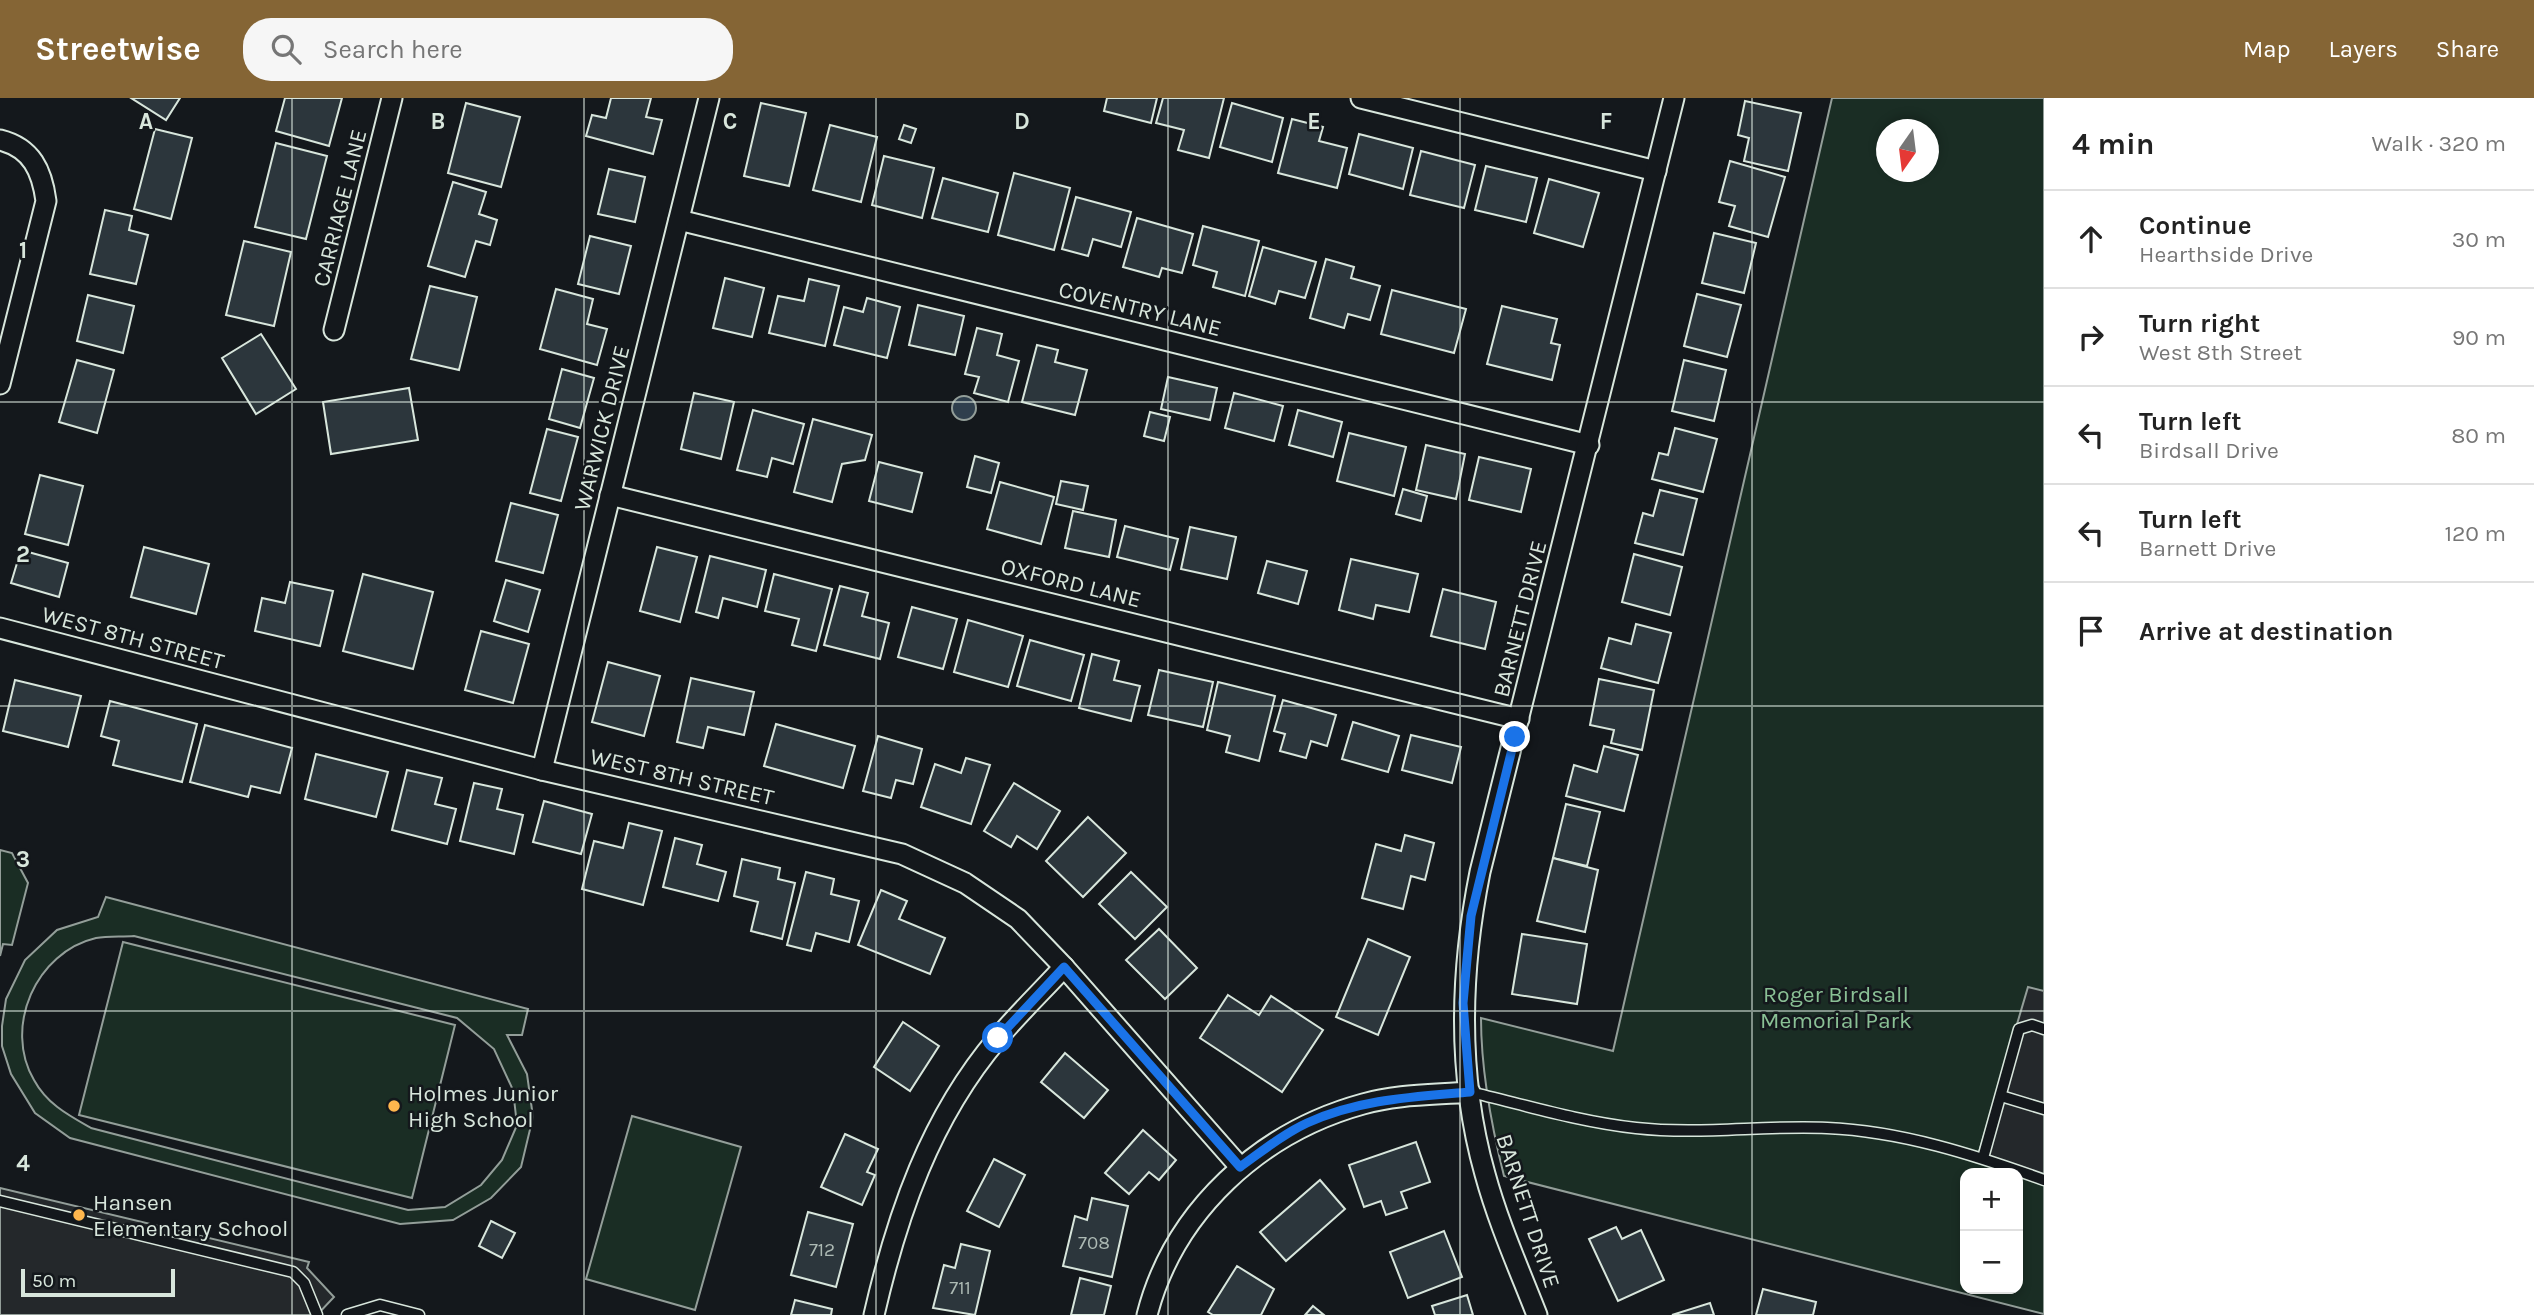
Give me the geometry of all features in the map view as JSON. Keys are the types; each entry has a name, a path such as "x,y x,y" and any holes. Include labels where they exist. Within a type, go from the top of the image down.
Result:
{"street":[{"name":"CARRIAGE LANE","path":"334,330 393,98"},
{"name":"WARWICK DRIVE","path":"542,769 709,98"},
{"path":"1361,98 1656,171"},
{"name":"BARNETT DRIVE","path":"1537,1315 1485,1174 1470,1092 1463,1003 1471,916 1674,98"},
{"path":"0,140 14,144 32,158 43,177 46,201 0,384"},
{"name":"COVENTRY LANE","path":"679,220 1589,445"},
{"name":"OXFORD LANE","path":"610,495 1519,719"},
{"name":"WEST 8TH STREET","path":"0,628 542,769 902,854 935,867 993,899 1018,919 1064,967 1240,1167"},
{"path":"874,1315 906,1200 949,1107 998,1038 1064,967"},
{"path":"1147,1315 1156,1287 1179,1240 1217,1190 1240,1167 1284,1136 1333,1113 1399,1097 1470,1092"}],"lane":[{"path":"1983,1158 2019,1029 2032,1025 2044,1029"},
{"path":"1470,1092 1585,1120 1636,1128 1830,1128 1900,1138 1983,1158 2044,1180"},
{"path":"2001,1096 2044,1109"},
{"path":"0,1201 293,1272 304,1283 317,1315"},
{"path":"347,1315 380,1305 419,1315"}],"green space":[{"name":"Roger Birdsall Memorial Park","path":"1832,98 2044,98 2044,1314 1966,1294 2023,1294 2023,1168 1960,1168 1960,1293 1504,1176 1488,1098 1481,1018 1613,1051"},
{"path":"0,850 12,853 28,883 12,945 3,944 0,956"},
{"path":"106,897 528,1009 522,1035 507,1035 527,1074 533,1117 521,1167 491,1198 453,1220 400,1224 70,1138 35,1113 11,1074 2,1046 2,1026 6,999 25,960 57,930 98,917","holes":["134,936 457,1018 494,1049 513,1090 517,1125 502,1160 481,1185 445,1207 408,1210 91,1128 45,1096 25,1059 22,1037 24,1015 31,994 42,975 57,959 75,946 96,938 110,937"]},
{"path":"123,942 455,1025 412,1198 79,1115"},
{"path":"632,1116 741,1147 695,1310 586,1279"}],"shaded area":[{"path":"2028,987 2044,991 2044,1180 2023,1173 2023,1168 2006,1168 1977,1159"},
{"name":"Hansen Elementary School","path":"0,1188 309,1262 307,1268 334,1297 317,1315 0,1315"}],"water":[{"path":"964,396 973,399 976,408 973,417 964,420 955,417 952,408 955,399"}],"building":[{"path":"131,98 180,98 166,120"},
{"path":"285,98 342,98 329,146 276,131"},
{"path":"611,98 651,98 646,117 662,120 653,154 586,136 592,115 606,118"},
{"path":"1107,98 1157,98 1151,123 1104,111"},
{"path":"1163,98 1224,98 1209,158 1178,150 1184,130 1156,123"},
{"path":"1745,101 1801,113 1788,171 1744,161 1749,138 1738,135"},
{"path":"466,103 520,117 501,187 448,173"},
{"path":"761,103 806,113 789,186 744,176"},
{"path":"1232,103 1283,118 1272,162 1220,147"},
{"path":"1292,119 1323,127 1319,141 1347,148 1337,188 1278,173"},
{"path":"830,125 877,137 861,202 813,190"},
{"path":"904,125 916,129 911,143 899,139"},
{"path":"155,129 192,138 171,219 134,209"},
{"path":"1359,134 1413,148 1403,189 1349,174"},
{"path":"276,143 327,156 306,239 255,227"},
{"path":"1421,151 1475,165 1464,208 1410,195"},
{"path":"884,156 934,168 922,218 872,205"},
{"path":"1730,161 1785,177 1768,237 1729,226 1735,206 1719,202"},
{"path":"1486,166 1537,178 1526,222 1475,210"},
{"path":"609,169 645,177 635,222 598,214"},
{"path":"1014,173 1070,188 1054,250 998,235"},
{"path":"943,178 998,193 988,232 932,218"},
{"path":"1549,179 1599,193 1583,247 1534,233"},
{"path":"453,182 486,192 479,214 497,220 490,245 476,241 465,277 428,266"},
{"path":"1076,197 1131,212 1121,247 1093,239 1088,256 1062,249"},
{"path":"105,210 132,216 129,230 148,235 136,284 90,274"},
{"path":"1137,218 1193,234 1182,273 1162,268 1159,277 1123,267"},
{"path":"1203,226 1259,241 1245,296 1213,287 1217,272 1193,265"},
{"path":"1714,233 1756,243 1744,293 1702,283"},
{"path":"590,236 631,246 619,294 578,284"},
{"path":"244,241 291,252 274,326 226,315"},
{"path":"1263,247 1316,262 1305,298 1279,291 1275,304 1249,296"},
{"path":"1326,259 1354,267 1351,278 1380,286 1370,320 1348,314 1344,328 1310,318"},
{"path":"725,278 764,288 752,337 713,328"},
{"path":"809,279 839,286 825,346 769,333 778,296 804,301"},
{"path":"430,286 477,297 459,370 411,359"},
{"path":"556,289 593,299 587,324 607,329 597,365 540,349"},
{"path":"1392,290 1466,309 1454,353 1381,334"},
{"path":"1697,294 1741,305 1727,357 1684,346"},
{"path":"88,295 134,306 123,353 77,341"},
{"path":"867,298 900,307 887,358 834,345 844,307 863,312"},
{"path":"918,305 964,316 955,355 909,345"},
{"path":"1502,306 1557,319 1551,343 1560,345 1552,380 1487,364"},
{"path":"977,328 1002,334 997,355 1019,361 1008,402 974,393 979,377 965,374"},
{"path":"261,334 296,389 256,414 222,358"},
{"path":"1037,345 1058,350 1055,362 1087,370 1075,415 1022,402"},
{"path":"77,360 114,370 97,433 59,422"},
{"path":"1684,360 1726,370 1714,421 1672,411"},
{"path":"562,369 594,378 580,428 549,419"},
{"path":"1168,377 1217,388 1210,420 1161,409"},
{"path":"409,388 418,440 331,454 323,402"},
{"path":"694,393 734,402 721,459 681,449"},
{"path":"1234,393 1283,406 1274,441 1225,428"},
{"path":"753,410 804,424 793,464 772,458 767,477 737,470"},
{"path":"1298,410 1342,422 1333,457 1289,445"},
{"path":"1150,412 1170,417 1164,441 1144,436"},
{"path":"813,419 872,435 865,460 842,464 832,502 794,492"},
{"path":"1675,428 1717,439 1703,492 1652,479 1659,453 1668,455"},
{"path":"547,429 578,437 561,501 530,493"},
{"path":"1349,433 1406,447 1394,496 1337,481"},
{"path":"1426,445 1465,454 1456,499 1416,490"},
{"path":"975,456 999,463 991,493 967,487"},
{"path":"1479,457 1531,469 1521,512 1469,500"},
{"path":"879,462 922,473 912,512 869,501"},
{"path":"40,475 83,486 68,545 25,534"},
{"path":"1061,481 1088,486 1083,510 1056,504"},
{"path":"1000,482 1054,497 1041,544 987,529"},
{"path":"1403,489 1427,496 1421,521 1396,514"},
{"path":"1660,490 1697,499 1683,555 1635,543 1643,513 1653,516"},
{"path":"511,503 558,515 543,573 496,561"},
{"path":"1073,511 1116,520 1109,557 1065,548"},
{"path":"1125,526 1178,539 1170,570 1117,557"},
{"path":"1190,527 1236,537 1227,579 1181,569"},
{"path":"144,547 209,564 196,614 131,597"},
{"path":"657,547 697,557 680,622 640,611"},
{"path":"21,550 68,563 59,597 11,583"},
{"path":"1634,554 1682,567 1670,615 1622,602"},
{"path":"710,556 766,570 757,607 723,598 718,618 696,612"},
{"path":"1351,559 1418,574 1409,612 1376,605 1373,619 1339,610"},
{"path":"1267,561 1307,571 1298,604 1258,593"},
{"path":"363,574 433,592 413,669 343,651"},
{"path":"774,574 832,589 816,651 792,645 799,619 765,611"},
{"path":"506,580 540,590 528,632 494,621"},
{"path":"290,582 333,591 320,646 255,631 262,598 285,603"},
{"path":"840,586 868,593 862,616 889,623 880,659 824,645"},
{"path":"1443,589 1496,602 1485,649 1431,636"},
{"path":"912,607 957,619 943,669 898,657"},
{"path":"968,620 1023,636 1008,687 954,672"},
{"path":"1636,624 1671,633 1658,683 1601,668 1609,638 1631,644"},
{"path":"481,631 529,644 513,703 465,690"},
{"path":"1030,640 1084,655 1071,701 1017,686"},
{"path":"1092,654 1119,661 1114,680 1140,686 1131,721 1079,708"},
{"path":"608,662 660,676 644,736 592,722"},
{"path":"1159,670 1213,682 1203,727 1148,715"},
{"path":"691,678 754,692 744,735 708,727 703,748 677,742"},
{"path":"1599,679 1654,690 1642,750 1611,743 1614,730 1590,725"},
{"path":"15,680 81,696 68,747 3,731"},
{"path":"1218,682 1275,696 1259,761 1226,752 1230,736 1207,730"},
{"path":"1283,700 1336,715 1327,746 1311,741 1306,758 1280,751 1285,734 1274,731"},
{"path":"110,701 197,724 182,782 113,765 119,741 101,736"},
{"path":"1353,722 1399,736 1388,772 1342,759"},
{"path":"776,724 855,746 843,788 764,766"},
{"path":"205,725 292,748 280,793 251,786 248,797 190,782"},
{"path":"1411,735 1461,747 1452,783 1402,770"},
{"path":"878,736 922,749 913,784 896,780 891,798 863,791"},
{"path":"1604,746 1638,755 1624,811 1566,796 1574,765 1597,772"},
{"path":"316,754 388,772 376,817 305,799"},
{"path":"966,758 990,765 971,824 921,807 935,764 961,773"},
{"path":"407,770 442,778 435,804 456,809 447,844 392,830"},
{"path":"474,783 502,789 497,809 523,815 514,854 460,841"},
{"path":"1014,783 1060,811 1037,849 1017,836 1011,847 984,831"},
{"path":"544,801 592,814 581,854 533,842"},
{"path":"1566,804 1600,812 1587,866 1553,858"},
{"path":"1088,817 1126,853 1083,897 1046,861"},
{"path":"629,823 662,831 643,905 582,889 594,841 623,848"},
{"path":"1405,835 1434,843 1425,880 1411,876 1403,909 1362,898 1376,844 1401,851"},
{"path":"675,838 702,845 697,864 726,872 718,901 663,887"},
{"path":"1553,858 1598,870 1585,932 1537,921"},
{"path":"742,859 780,868 778,879 795,883 782,939 751,931 758,902 734,896"},
{"path":"806,872 834,879 831,894 859,901 849,942 816,933 811,951 787,945"},
{"path":"1131,872 1167,907 1135,939 1099,904"},
{"path":"881,890 907,901 899,919 945,938 930,974 858,945"},
{"path":"1159,929 1197,968 1165,999 1126,960"},
{"path":"1522,934 1587,944 1577,1004 1512,994"},
{"path":"1368,939 1410,957 1378,1035 1336,1017"},
{"path":"1228,995 1259,1015 1271,996 1323,1030 1282,1092 1200,1038"},
{"path":"903,1022 939,1046 910,1091 874,1067"},
{"path":"1065,1053 1108,1090 1084,1118 1041,1082"},
{"path":"1143,1130 1176,1160 1159,1180 1149,1172 1129,1194 1105,1173"},
{"path":"845,1134 878,1149 867,1172 875,1175 862,1205 821,1187"},
{"path":"1416,1142 1430,1182 1401,1192 1407,1208 1386,1215 1381,1201 1364,1207 1349,1165"},
{"path":"994,1159 1025,1175 999,1227 967,1211"},
{"path":"1320,1180 1345,1209 1286,1261 1260,1232"},
{"path":"1092,1198 1128,1206 1112,1277 1063,1266 1075,1216 1087,1220"},
{"path":"808,1212 853,1224 836,1287 791,1275"},
{"path":"491,1221 515,1233 502,1258 479,1246"},
{"path":"1616,1227 1622,1239 1641,1230 1664,1280 1618,1301 1589,1239"},
{"path":"1444,1231 1462,1277 1408,1298 1390,1252"},
{"path":"961,1244 990,1251 975,1315 933,1308 944,1265 955,1268"},
{"path":"1237,1266 1274,1289 1261,1315 1213,1315 1208,1312"},
{"path":"1080,1278 1111,1286 1104,1315 1071,1315"},
{"path":"1763,1289 1816,1302 1813,1315 1756,1315"},
{"path":"1467,1295 1473,1315 1435,1315 1432,1306"},
{"path":"795,1300 832,1309 831,1315 791,1315"},
{"path":"1710,1303 1714,1315 1672,1315"},
{"path":"1313,1306 1324,1315 1305,1315"}],"place":[{"name":"Holmes Junior High School","path":"394,1106"},
{"name":"Hansen Elementary School","path":"79,1215"}],"route":[{"path":"998,1038 1064,967 1240,1167 1284,1136 1333,1113 1399,1097 1470,1092 1463,1003 1465,962 1480,872 1515,737"}]}
